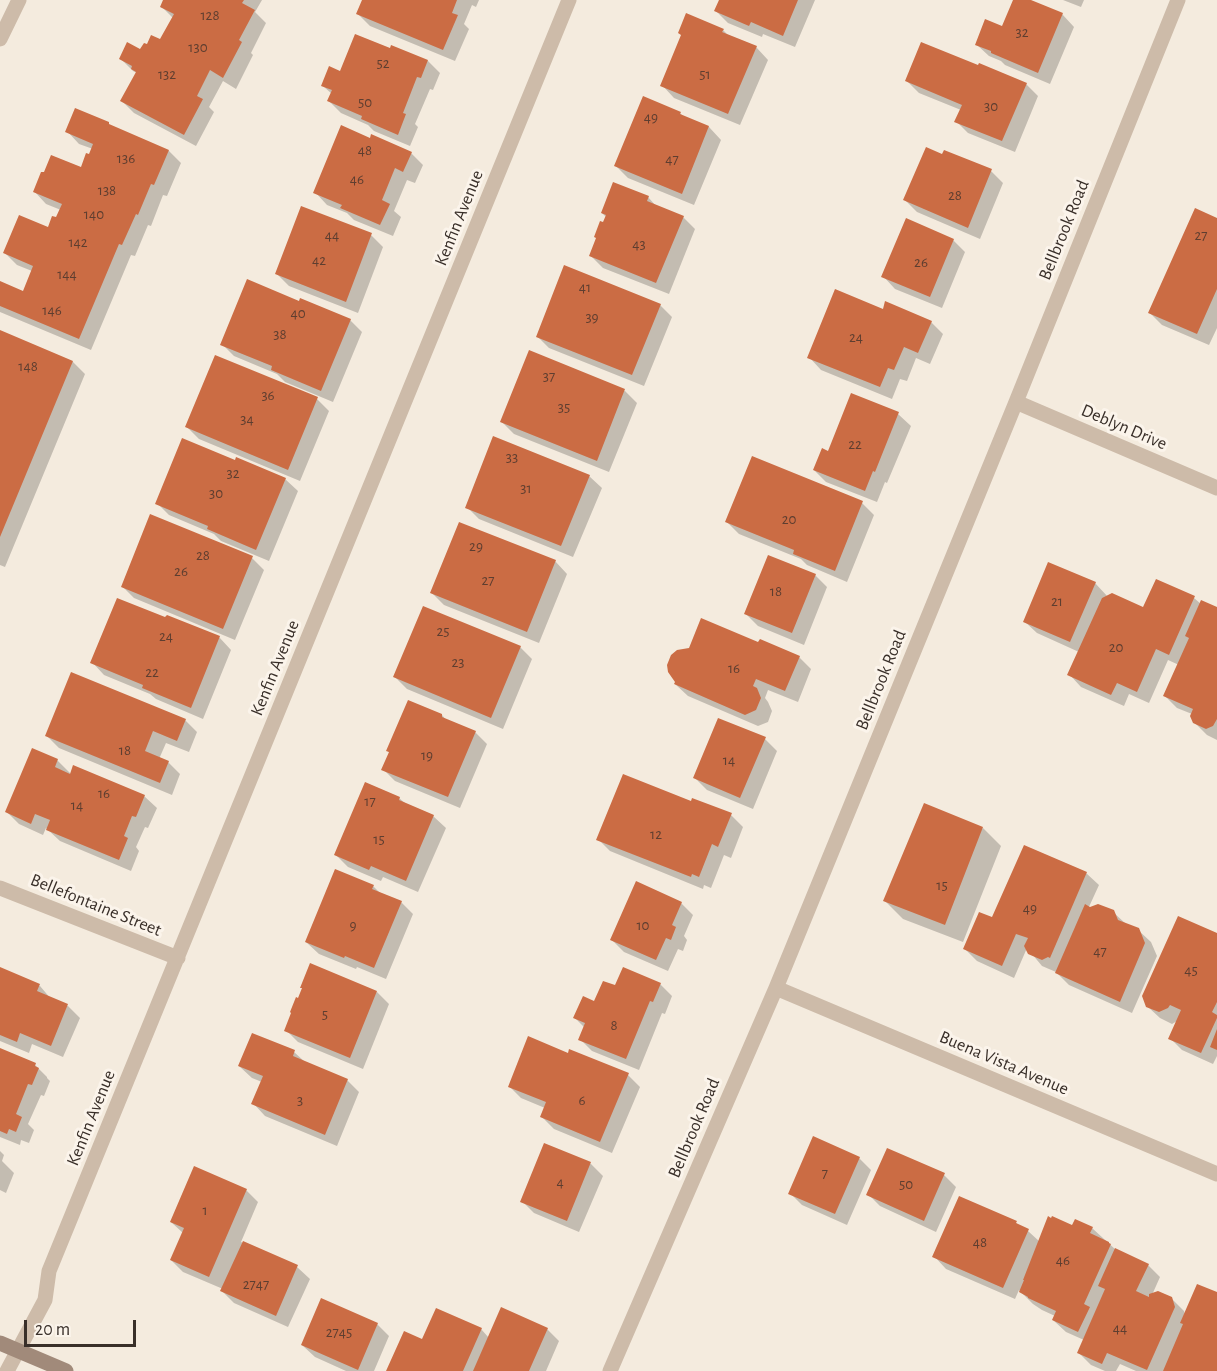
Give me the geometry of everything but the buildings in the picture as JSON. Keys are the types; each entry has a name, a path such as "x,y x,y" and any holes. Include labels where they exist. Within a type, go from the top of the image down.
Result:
{"main road":[{"path":"0,1343 66,1371"}],"street":[{"path":"0,39 20,0"},
{"name":"Kenfin Avenue","path":"7,1371 45,1300 50,1271 569,0"},
{"name":"Bellbrook Road","path":"610,1371 776,988 1178,0"},
{"name":"Deblyn Drive","path":"1016,402 1217,488"},
{"name":"Bellefontaine Street","path":"0,888 177,958"},
{"name":"Buena Vista Avenue","path":"776,988 1217,1174"}]}
